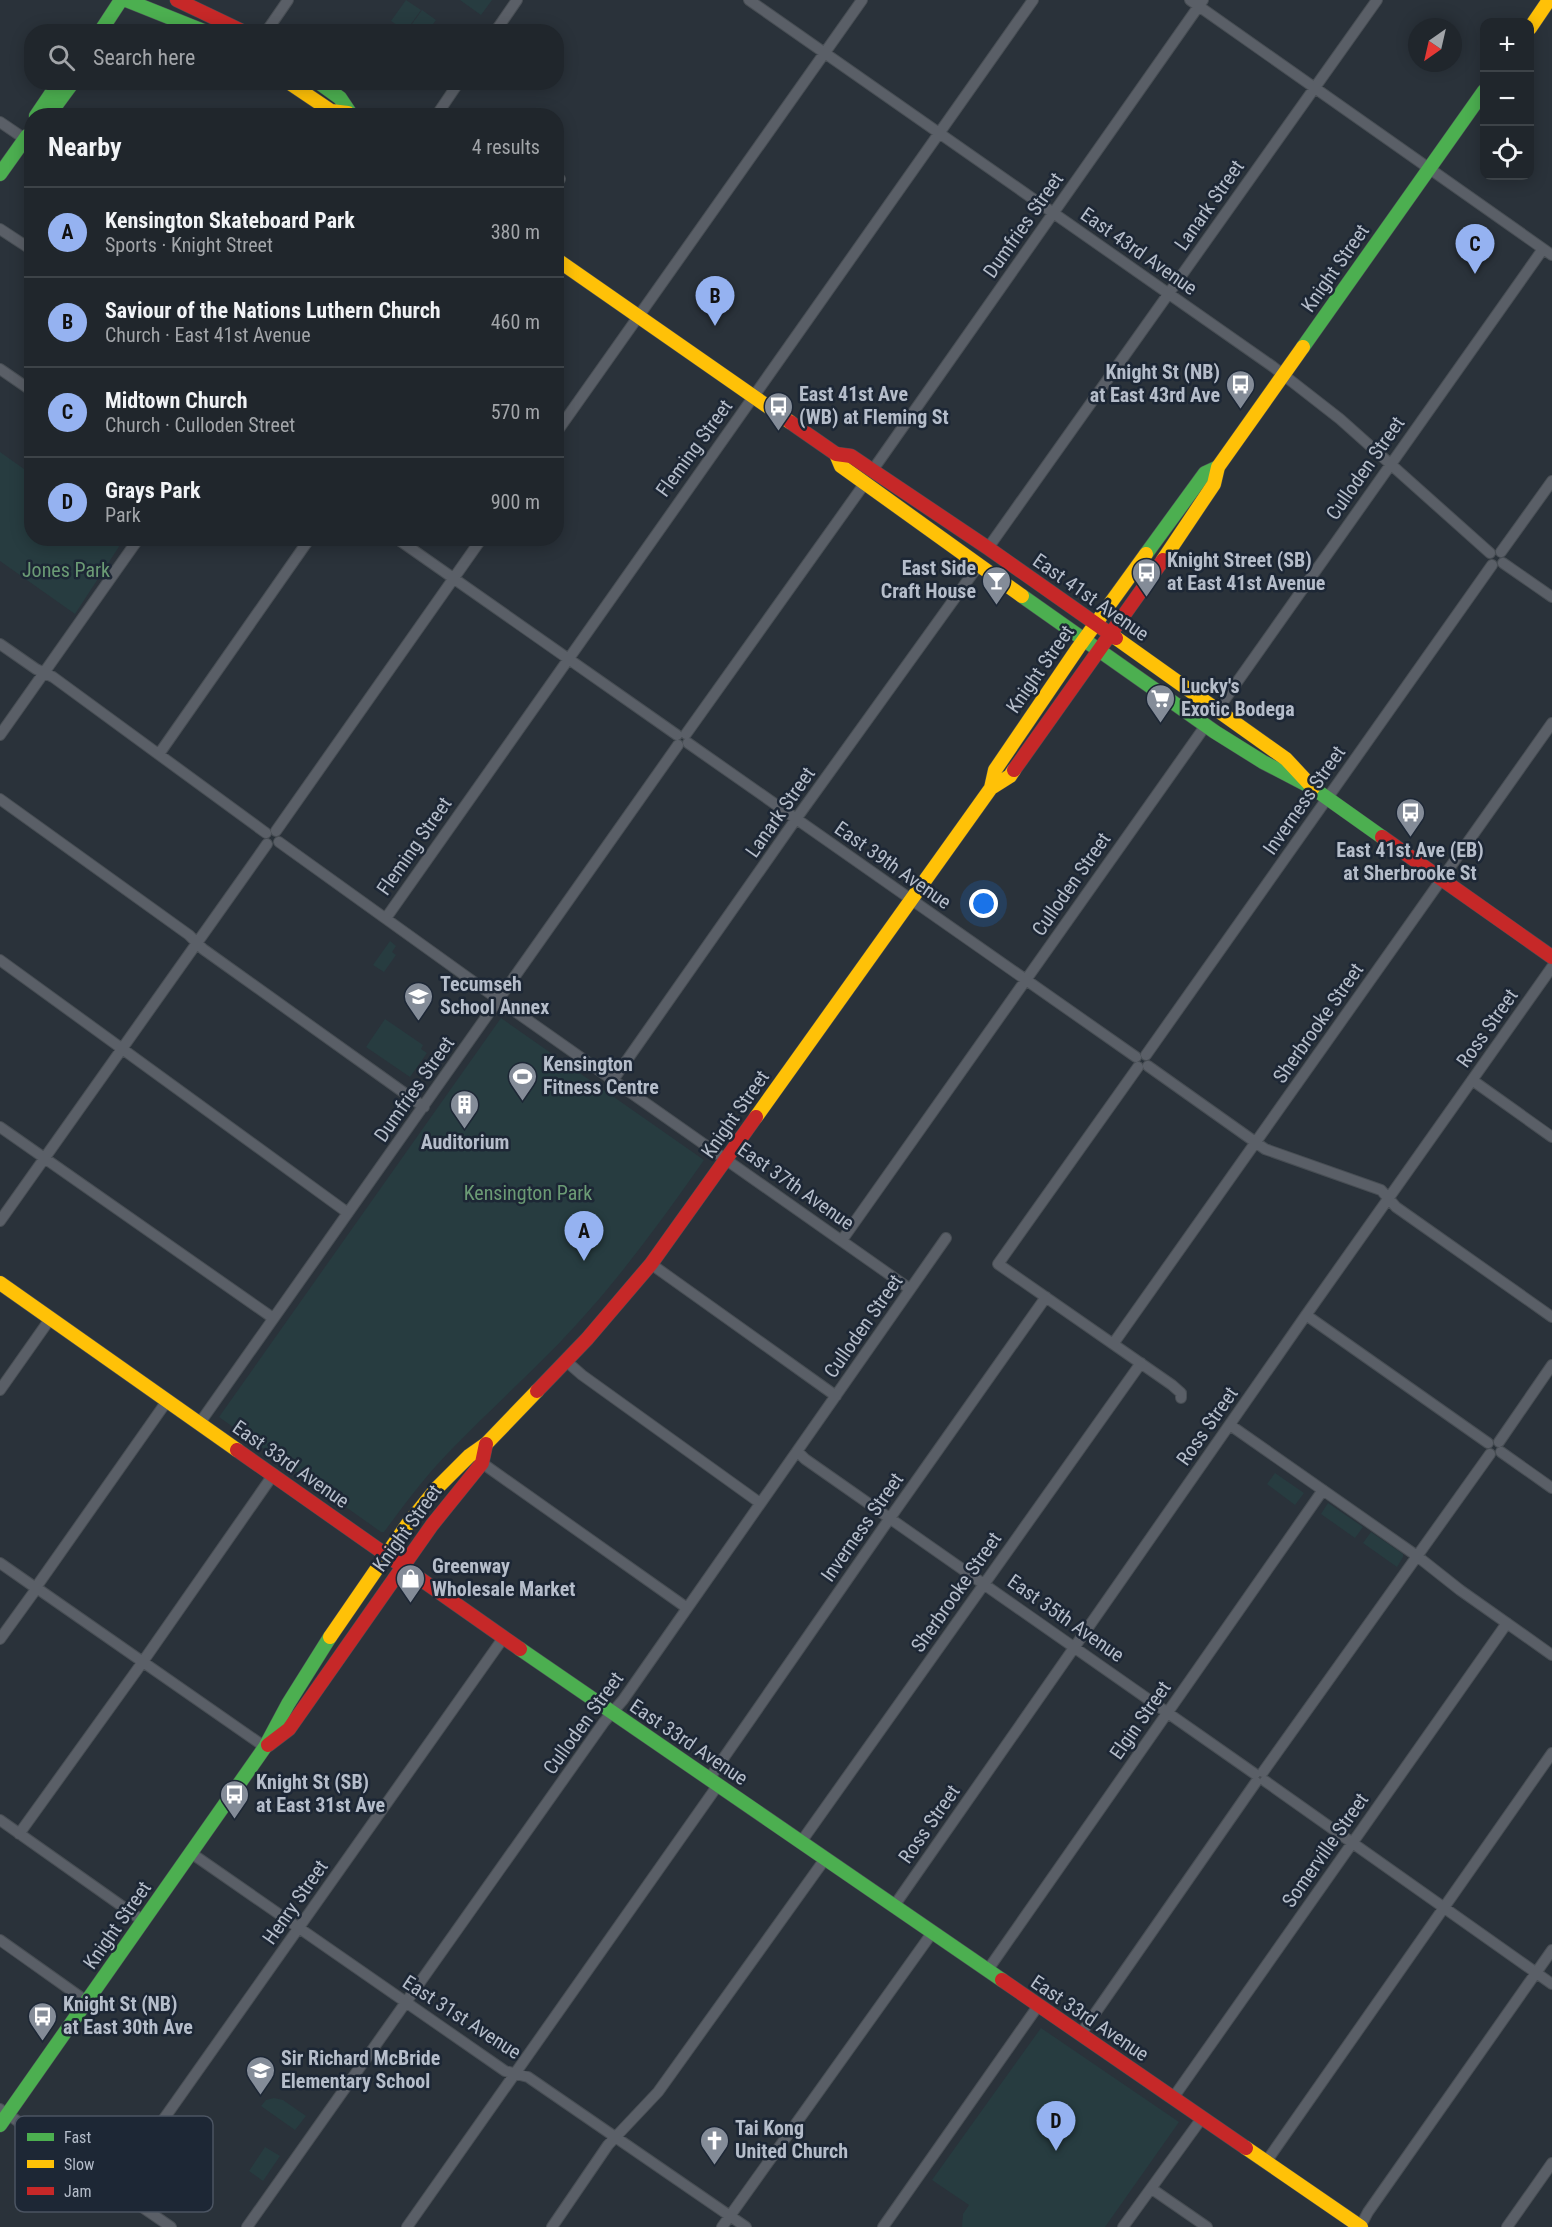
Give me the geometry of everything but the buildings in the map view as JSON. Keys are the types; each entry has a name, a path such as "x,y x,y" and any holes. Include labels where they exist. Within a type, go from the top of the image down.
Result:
{"main road":[{"path":"105,24 121,0"},
{"path":"126,0 186,24"},
{"path":"177,0 227,24"},
{"path":"1534,22 1549,0"},
{"path":"41,108 54,90"},
{"path":"54,108 67,90"},
{"path":"300,90 327,108"},
{"path":"329,90 340,98 346,108"},
{"name":"Knight Street","path":"2,2116 143,1922 265,1747 278,1721 387,1555 438,1487 471,1453 486,1444 566,1361 651,1264 992,788 1010,776 1214,484 1218,467 1480,98"},
{"path":"0,174 24,142"},
{"name":"East 41st Avenue","path":"564,264 836,454 851,456 869,477 978,566 1206,725 1277,772 1313,788"},
{"name":"Knight Street","path":"992,788 995,770 1084,639 1205,473 1218,467"},
{"name":"East 41st Avenue","path":"869,477 988,548 1218,709 1286,759 1313,788 1552,957"},
{"name":"East 33rd Avenue","path":"0,1283 612,1713 1360,2227"},
{"name":"Knight Street","path":"265,1747 289,1729 402,1566 482,1463 486,1444"}],"street":[{"path":"272,24 288,0"},
{"path":"500,24 517,0"},
{"name":"East 43rd Avenue","path":"749,0 1284,374 1340,419 1497,558 1552,597"},
{"path":"564,422 862,0"},
{"name":"Fleming Street","path":"386,918 1033,0"},
{"name":"Lanark Street","path":"988,548 1377,0"},
{"path":"1197,2 1314,88 1548,252"},
{"name":"Dumfries Street","path":"199,1424 869,477 1053,214 1197,2"},
{"path":"441,108 454,90"},
{"path":"0,122 24,135"},
{"path":"0,229 24,245"},
{"name":"Culloden Street","path":"1218,709 1390,465 1548,252"},
{"path":"0,369 24,386"},
{"name":"Inverness Street","path":"407,2227 714,1782 890,1518 1046,1297 998,1264 1552,481"},
{"path":"0,735 133,546"},
{"path":"159,754 304,546"},
{"name":"East 39th Avenue","path":"407,546 1256,1143 1265,1149 1381,1190 1396,1207 1552,1317"},
{"path":"0,1221 476,546"},
{"name":"Lanark Street","path":"613,1080 796,819 978,566"},
{"name":"East 37th Avenue","path":"0,644 159,754 499,1000 910,1289"},
{"name":"Sherbrooke Street","path":"1113,1344 1552,723"},
{"name":"Culloden Street","path":"842,1240 1206,725"},
{"path":"0,799 189,934 203,949 424,1107"},
{"path":"0,960 348,1213"},
{"name":"Ross Street","path":"894,1906 1552,967"},
{"path":"1472,1080 1552,1137"},
{"path":"0,1127 273,1318"},
{"name":"Culloden Street","path":"247,2227 687,1608 946,1238"},
{"path":"651,1264 836,1396"},
{"path":"1046,1297 1172,1385 1181,1393 1181,1398"},
{"path":"1306,1315 1552,1488"},
{"path":"0,1390 50,1319"},
{"path":"566,1361 582,1375 760,1503"},
{"name":"Sherbrooke Street","path":"801,1842 1141,1363"},
{"path":"1080,2035 1552,1365"},
{"path":"0,1640 167,1401"},
{"path":"1230,1425 1417,1556 1460,1590 1552,1655"},
{"name":"East 35th Avenue","path":"797,1451 1552,1984"},
{"path":"482,1463 687,1608"},
{"path":"19,1834 273,1475"},
{"name":"Elgin Street","path":"987,1971 1323,1491"},
{"path":"0,1563 265,1747"},
{"name":"Somerville Street","path":"1173,2098 1507,1623"},
{"name":"Henry Street","path":"166,2116 504,1637"},
{"path":"1266,2162 1552,1753"},
{"path":"0,1820 143,1922"},
{"name":"East 31st Avenue","path":"191,1853 505,2071 528,2077 746,2227"},
{"path":"552,2227 614,2136 658,2092 825,1859"},
{"path":"722,2227 932,1933"},
{"path":"0,1940 86,2001"},
{"path":"1360,2227 1374,2203 1552,1950"},
{"path":"883,2227 1038,2006"},
{"path":"2,2116 15,2124"},
{"path":"1123,2227 1202,2118"},
{"path":"1507,2227 1552,2163"},
{"path":"1152,2189 1207,2227"},
{"path":"149,2212 170,2227"}],"green space":[{"path":"406,0 421,10 411,24 396,24 391,21"},
{"path":"460,0 492,0 481,15"},
{"path":"422,10 436,20 433,24 412,24"},
{"name":"Jones Park","path":"0,452 24,469 24,546 119,546 75,614 0,561"},
{"path":"390,941 396,946 392,952 396,955 384,972 373,965"},
{"name":"Kensington Park","path":"501,1018 704,1160 643,1245 593,1306 447,1454 422,1482 384,1532 381,1532 219,1417"},
{"path":"385,1019 423,1045 421,1049 427,1053 410,1077 366,1047"},
{"path":"1275,1473 1304,1493 1295,1505 1267,1484"},
{"path":"1328,1503 1363,1527 1355,1538 1321,1514"},
{"path":"1371,1532 1403,1554 1397,1567 1363,1543"},
{"path":"1041,2028 1179,2122 1105,2227 962,2227 963,2214 969,2205 932,2180"},
{"path":"274,2098 283,2100 306,2116 295,2130 261,2106 266,2100"},
{"path":"265,2147 280,2156 263,2181 249,2171"}],"traffic: fast":[{"path":"105,24 121,0"},
{"path":"126,0 186,24"},
{"path":"41,108 54,90"},
{"path":"54,108 67,90"},
{"path":"329,90 340,98 347,108"},
{"path":"1303,347 1480,97"},
{"path":"0,174 24,140"},
{"path":"1146,554 1205,473 1218,467"},
{"path":"1022,596 1215,732 1263,762 1313,788 1382,837"},
{"path":"0,2125 265,1747 288,1704 330,1637"},
{"path":"520,1649 1002,1980"}],"traffic: slow":[{"path":"1534,22 1549,0"},
{"path":"300,90 327,108"},
{"path":"564,265 790,422"},
{"path":"1163,560 1214,484 1218,467 1303,347"},
{"path":"836,454 841,466 1022,596"},
{"path":"991,788 995,770 1078,648 1146,554"},
{"path":"1116,638 1286,759 1313,788"},
{"path":"756,1117 991,788 1010,776 1014,770"},
{"path":"0,1283 237,1450"},
{"path":"330,1637 407,1525 437,1488 469,1456 486,1444 537,1391"},
{"path":"1246,2148 1361,2227"}],"traffic: jam":[{"path":"177,0 227,24"},
{"path":"790,422 836,454 851,456 1116,638"},
{"path":"1014,770 1163,560"},
{"path":"1382,837 1552,957"},
{"path":"537,1391 587,1339 651,1264 756,1117"},
{"path":"268,1745 289,1729 432,1525 482,1463 486,1444"},
{"path":"237,1450 520,1649"},
{"path":"1002,1980 1246,2148"}],"place":[{"name":"Midtown Church","path":"1475,274"},
{"name":"Saviour of the Nations Luthern Church","path":"715,326"},
{"name":"Knight St (NB) at East 43rd Ave","path":"1241,410"},
{"name":"East 41st Ave (WB) at Fleming St","path":"778,432"},
{"name":"Knight Street (SB) at East 41st Avenue","path":"1146,598"},
{"name":"East Side Craft House","path":"997,606"},
{"name":"Lucky's Exotic Bodega","path":"1160,724"},
{"name":"East 41st Ave (EB) at Sherbrooke St","path":"1410,838"},
{"name":"Tecumseh School Annex","path":"419,1022"},
{"name":"Kensington Fitness Centre","path":"522,1102"},
{"name":"Auditorium","path":"465,1130"},
{"name":"Kensington Skateboard Park","path":"584,1261"},
{"name":"Greenway Wholesale Market","path":"411,1604"},
{"name":"Knight St (SB) at East 31st Ave","path":"235,1820"},
{"name":"Knight St (NB) at East 30th Ave","path":"42,2042"},
{"name":"Sir Richard McBride Elementary School","path":"260,2096"},
{"name":"Grays Park","path":"1056,2151"},
{"name":"Tai Kong United Church","path":"714,2166"}]}
